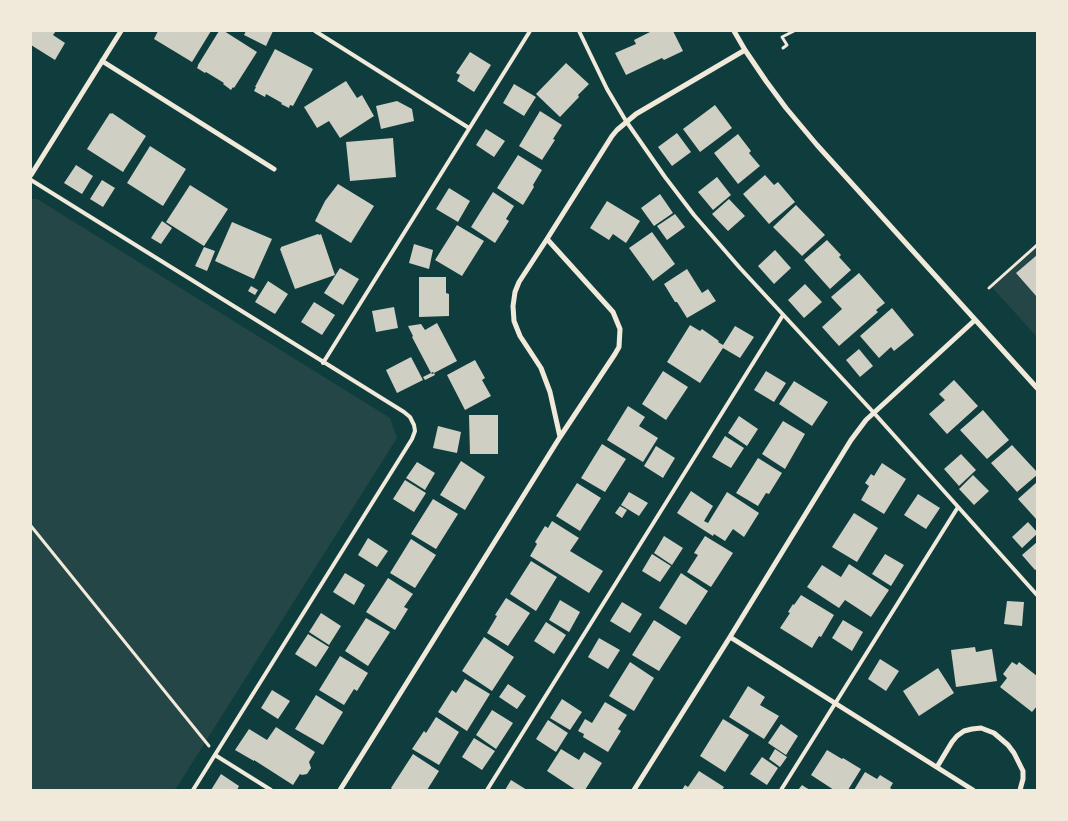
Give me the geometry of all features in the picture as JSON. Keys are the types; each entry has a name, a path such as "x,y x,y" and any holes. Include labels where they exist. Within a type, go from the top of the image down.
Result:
{"street":[{"path":"31,175 121,31"},
{"path":"734,31 756,68 817,145 1037,388"},
{"path":"560,437 550,392 542,368 520,336 514,321 512,306 519,282 612,136 626,121 745,50"},
{"path":"102,61 274,169"},
{"path":"340,790 560,437 619,347 620,328 612,312 547,239"},
{"path":"634,790 851,440 866,420 975,320"},
{"path":"730,637 973,790"},
{"path":"937,767 957,736 964,731 981,728 994,733 1014,753 1023,771 1020,790"}],"lane":[{"path":"315,31 469,128"},
{"path":"323,363 530,31"},
{"path":"579,31 607,89 626,121 694,215 1037,595"},
{"path":"31,180 410,417 414,425 412,439 193,790"},
{"path":"487,790 783,315"},
{"path":"781,790 958,507"},
{"path":"215,755 271,790"}],"path":[{"path":"782,48 787,45 782,37 794,31"},
{"path":"988,288 1037,245"},
{"path":"31,526 215,755"}],"shaded area":[{"path":"31,199 37,199 390,418 397,438 175,790 31,790"},
{"path":"1037,243 1037,337 990,285"}],"building":[{"path":"31,31 56,31 53,35 65,43 55,60 31,45"},
{"path":"158,31 211,31 192,62 154,39"},
{"path":"219,31 224,31 257,52 231,90 224,83 197,68"},
{"path":"246,31 273,31 266,46 244,35"},
{"path":"652,31 673,31 683,51 664,60 662,58 626,75 615,53 636,44 634,40"},
{"path":"275,49 313,69 293,106 290,105 289,108 266,94 265,97 254,91"},
{"path":"470,52 491,65 474,92 457,81 460,75 456,73"},
{"path":"566,63 589,84 560,117 536,94"},
{"path":"346,81 357,98 362,95 374,116 340,138 329,121 317,128 304,107"},
{"path":"514,84 536,97 524,116 503,103"},
{"path":"397,101 412,109 414,121 381,129 376,106"},
{"path":"715,105 732,128 700,152 683,129"},
{"path":"540,111 562,125 542,160 519,146"},
{"path":"110,113 146,136 123,172 87,149"},
{"path":"486,129 505,141 494,157 476,145"},
{"path":"677,133 691,152 672,166 658,147"},
{"path":"738,134 751,151 749,153 760,166 738,184 714,153"},
{"path":"393,138 396,177 350,181 346,142"},
{"path":"150,146 186,169 163,206 127,183"},
{"path":"518,155 542,170 523,205 497,188"},
{"path":"76,165 93,176 82,194 64,183"},
{"path":"765,175 774,185 778,182 795,202 769,224 743,194"},
{"path":"717,177 731,195 713,210 698,192"},
{"path":"102,180 115,188 103,207 90,199"},
{"path":"338,184 374,206 351,243 315,221 325,201"},
{"path":"190,185 228,209 204,246 166,222"},
{"path":"449,188 470,201 458,222 436,209"},
{"path":"493,192 514,206 506,219 509,221 495,243 471,227"},
{"path":"660,194 673,213 654,226 641,208"},
{"path":"729,199 745,216 728,231 712,214"},
{"path":"607,201 640,221 626,243 613,234 609,240 590,228"},
{"path":"796,205 825,235 802,256 773,227"},
{"path":"675,214 685,227 667,240 657,226"},
{"path":"162,221 172,228 161,244 151,238"},
{"path":"232,222 272,239 254,279 215,261"},
{"path":"457,225 484,241 462,276 435,260"},
{"path":"652,232 675,264 653,281 629,248"},
{"path":"321,234 335,275 295,289 280,249"},
{"path":"827,240 841,255 839,257 851,270 830,289 804,260"},
{"path":"414,244 433,250 429,269 409,263"},
{"path":"204,247 215,251 207,271 195,266"},
{"path":"775,250 791,268 774,284 758,266"},
{"path":"1037,255 1037,297 1016,273"},
{"path":"340,268 359,279 343,305 324,293"},
{"path":"687,269 702,293 708,289 716,301 687,318 664,284"},
{"path":"859,273 885,303 876,310 878,312 839,346 822,327 842,309 831,297"},
{"path":"419,277 446,277 446,293 449,294 449,316 419,317"},
{"path":"268,281 288,294 275,314 255,302"},
{"path":"805,284 822,302 804,318 788,300"},
{"path":"251,286 258,290 255,295 248,291"},
{"path":"314,302 335,315 322,335 301,322"},
{"path":"394,307 398,328 376,332 372,311"},
{"path":"892,308 914,335 894,351 891,347 879,358 860,336"},
{"path":"437,323 457,361 431,373 408,326 421,324 425,330"},
{"path":"690,325 700,331 702,329 723,345 735,326 754,337 740,358 723,348 700,383 667,362"},
{"path":"859,349 873,366 860,377 846,360"},
{"path":"411,357 423,380 397,393 386,370"},
{"path":"475,360 485,378 482,380 491,396 465,410 447,375"},
{"path":"663,371 688,387 666,420 642,404"},
{"path":"766,371 786,383 774,402 754,390"},
{"path":"431,373 435,375 425,380 423,377"},
{"path":"954,380 978,406 947,434 929,414 945,400 939,394"},
{"path":"794,381 828,402 812,426 779,404"},
{"path":"628,406 645,417 639,426 658,438 643,462 607,440"},
{"path":"983,410 1009,440 987,459 960,430"},
{"path":"469,415 498,415 498,454 470,454"},
{"path":"739,416 758,429 747,446 728,433"},
{"path":"783,421 805,434 785,469 762,454"},
{"path":"438,426 461,432 457,453 433,448"},
{"path":"725,436 744,448 731,468 712,457"},
{"path":"602,444 626,459 605,492 581,478"},
{"path":"1012,445 1037,472 1037,475 1017,492 991,463"},
{"path":"656,446 675,458 663,478 644,466"},
{"path":"961,454 976,470 959,486 944,469"},
{"path":"758,458 782,473 769,494 766,493 758,506 736,493"},
{"path":"461,461 485,477 465,510 440,495"},
{"path":"417,462 435,473 425,490 406,478"},
{"path":"882,463 906,479 884,514 861,500 869,486 865,483 871,474 874,476"},
{"path":"973,475 989,491 974,505 959,489"},
{"path":"405,480 426,493 414,512 393,499"},
{"path":"1037,482 1037,520 1018,499"},
{"path":"577,483 601,498 580,531 556,516"},
{"path":"691,491 713,506 704,521 708,523 727,492 759,513 744,537 733,529 725,541 714,534 713,536 677,513"},
{"path":"629,492 648,503 639,516 621,505"},
{"path":"918,494 940,508 926,529 904,515"},
{"path":"433,499 458,514 436,549 411,534"},
{"path":"620,506 627,510 622,518 615,513"},
{"path":"854,513 878,528 857,562 832,547"},
{"path":"552,521 579,538 570,551 603,571 589,593 530,556 537,544 535,542 545,526 548,528"},
{"path":"1028,522 1037,534 1022,548 1012,537"},
{"path":"664,536 683,548 672,565 654,553"},
{"path":"705,536 733,553 711,587 687,572 698,555 694,553"},
{"path":"368,538 388,551 377,567 358,555"},
{"path":"411,539 436,555 415,588 390,573"},
{"path":"1037,542 1037,569 1035,570 1022,555"},
{"path":"652,554 671,566 660,582 642,571"},
{"path":"885,554 904,565 891,586 872,574"},
{"path":"531,561 557,577 536,611 510,594"},
{"path":"849,564 889,590 871,617 845,600 839,608 807,587 822,565 841,577"},
{"path":"345,573 365,585 354,605 333,592"},
{"path":"681,573 708,591 686,625 659,608"},
{"path":"388,578 413,594 404,607 408,609 395,630 366,612"},
{"path":"801,595 834,615 812,648 780,628 790,613 788,612 793,604"},
{"path":"506,598 530,613 508,646 487,633 497,616 495,615"},
{"path":"560,600 580,612 569,632 549,620"},
{"path":"1007,601 1024,602 1022,626 1004,624"},
{"path":"622,602 642,614 630,633 610,621"},
{"path":"321,613 341,626 329,645 309,632"},
{"path":"366,618 390,632 368,666 345,651"},
{"path":"654,620 681,637 659,671 632,655"},
{"path":"843,620 863,632 852,651 832,638"},
{"path":"546,622 566,635 554,654 534,641"},
{"path":"308,634 329,647 316,667 295,654"},
{"path":"484,637 514,657 492,691 462,671"},
{"path":"599,638 620,650 608,669 588,657"},
{"path":"975,647 976,652 992,649 997,681 956,687 951,650"},
{"path":"340,656 368,673 357,691 354,689 344,705 319,690"},
{"path":"880,659 899,671 886,691 868,679"},
{"path":"630,662 654,678 634,711 609,696"},
{"path":"1012,662 1017,665 1019,662 1037,676 1037,706 1032,712 1000,687 1007,678 1003,674"},
{"path":"938,668 954,693 919,716 903,691"},
{"path":"465,679 490,694 467,731 438,712 452,690 456,693"},
{"path":"508,684 526,696 517,709 499,697"},
{"path":"748,686 765,697 760,705 779,716 764,739 729,717"},
{"path":"272,690 290,701 278,719 261,708"},
{"path":"316,695 343,712 323,745 295,729"},
{"path":"562,699 582,712 570,730 550,718"},
{"path":"605,702 627,715 618,729 621,731 608,752 583,737 584,734 578,731 585,719 592,723"},
{"path":"492,710 513,723 496,749 476,735"},
{"path":"436,717 459,732 439,765 412,749 424,731 426,733"},
{"path":"723,719 749,735 725,772 700,756"},
{"path":"548,720 568,733 556,752 536,739"},
{"path":"781,724 798,736 786,755 768,743"},
{"path":"276,727 315,752 309,762 311,768 307,774 300,774 293,785 235,750 249,729 267,740"},
{"path":"474,738 495,751 482,770 462,757"},
{"path":"561,749 579,760 584,752 602,763 585,790 576,790 547,771"},
{"path":"775,749 787,757 780,767 769,759"},
{"path":"827,750 861,769 848,790 834,790 811,775"},
{"path":"413,754 439,771 427,790 393,790 391,788"},
{"path":"762,757 778,768 767,785 750,774"},
{"path":"699,771 724,787 722,790 682,790 685,785 688,787"},
{"path":"865,772 877,779 880,775 893,783 890,788 893,790 854,790"},
{"path":"221,774 239,786 237,790 211,790"},
{"path":"511,780 527,790 505,790"},
{"path":"802,785 805,787 810,790 798,790"}]}
